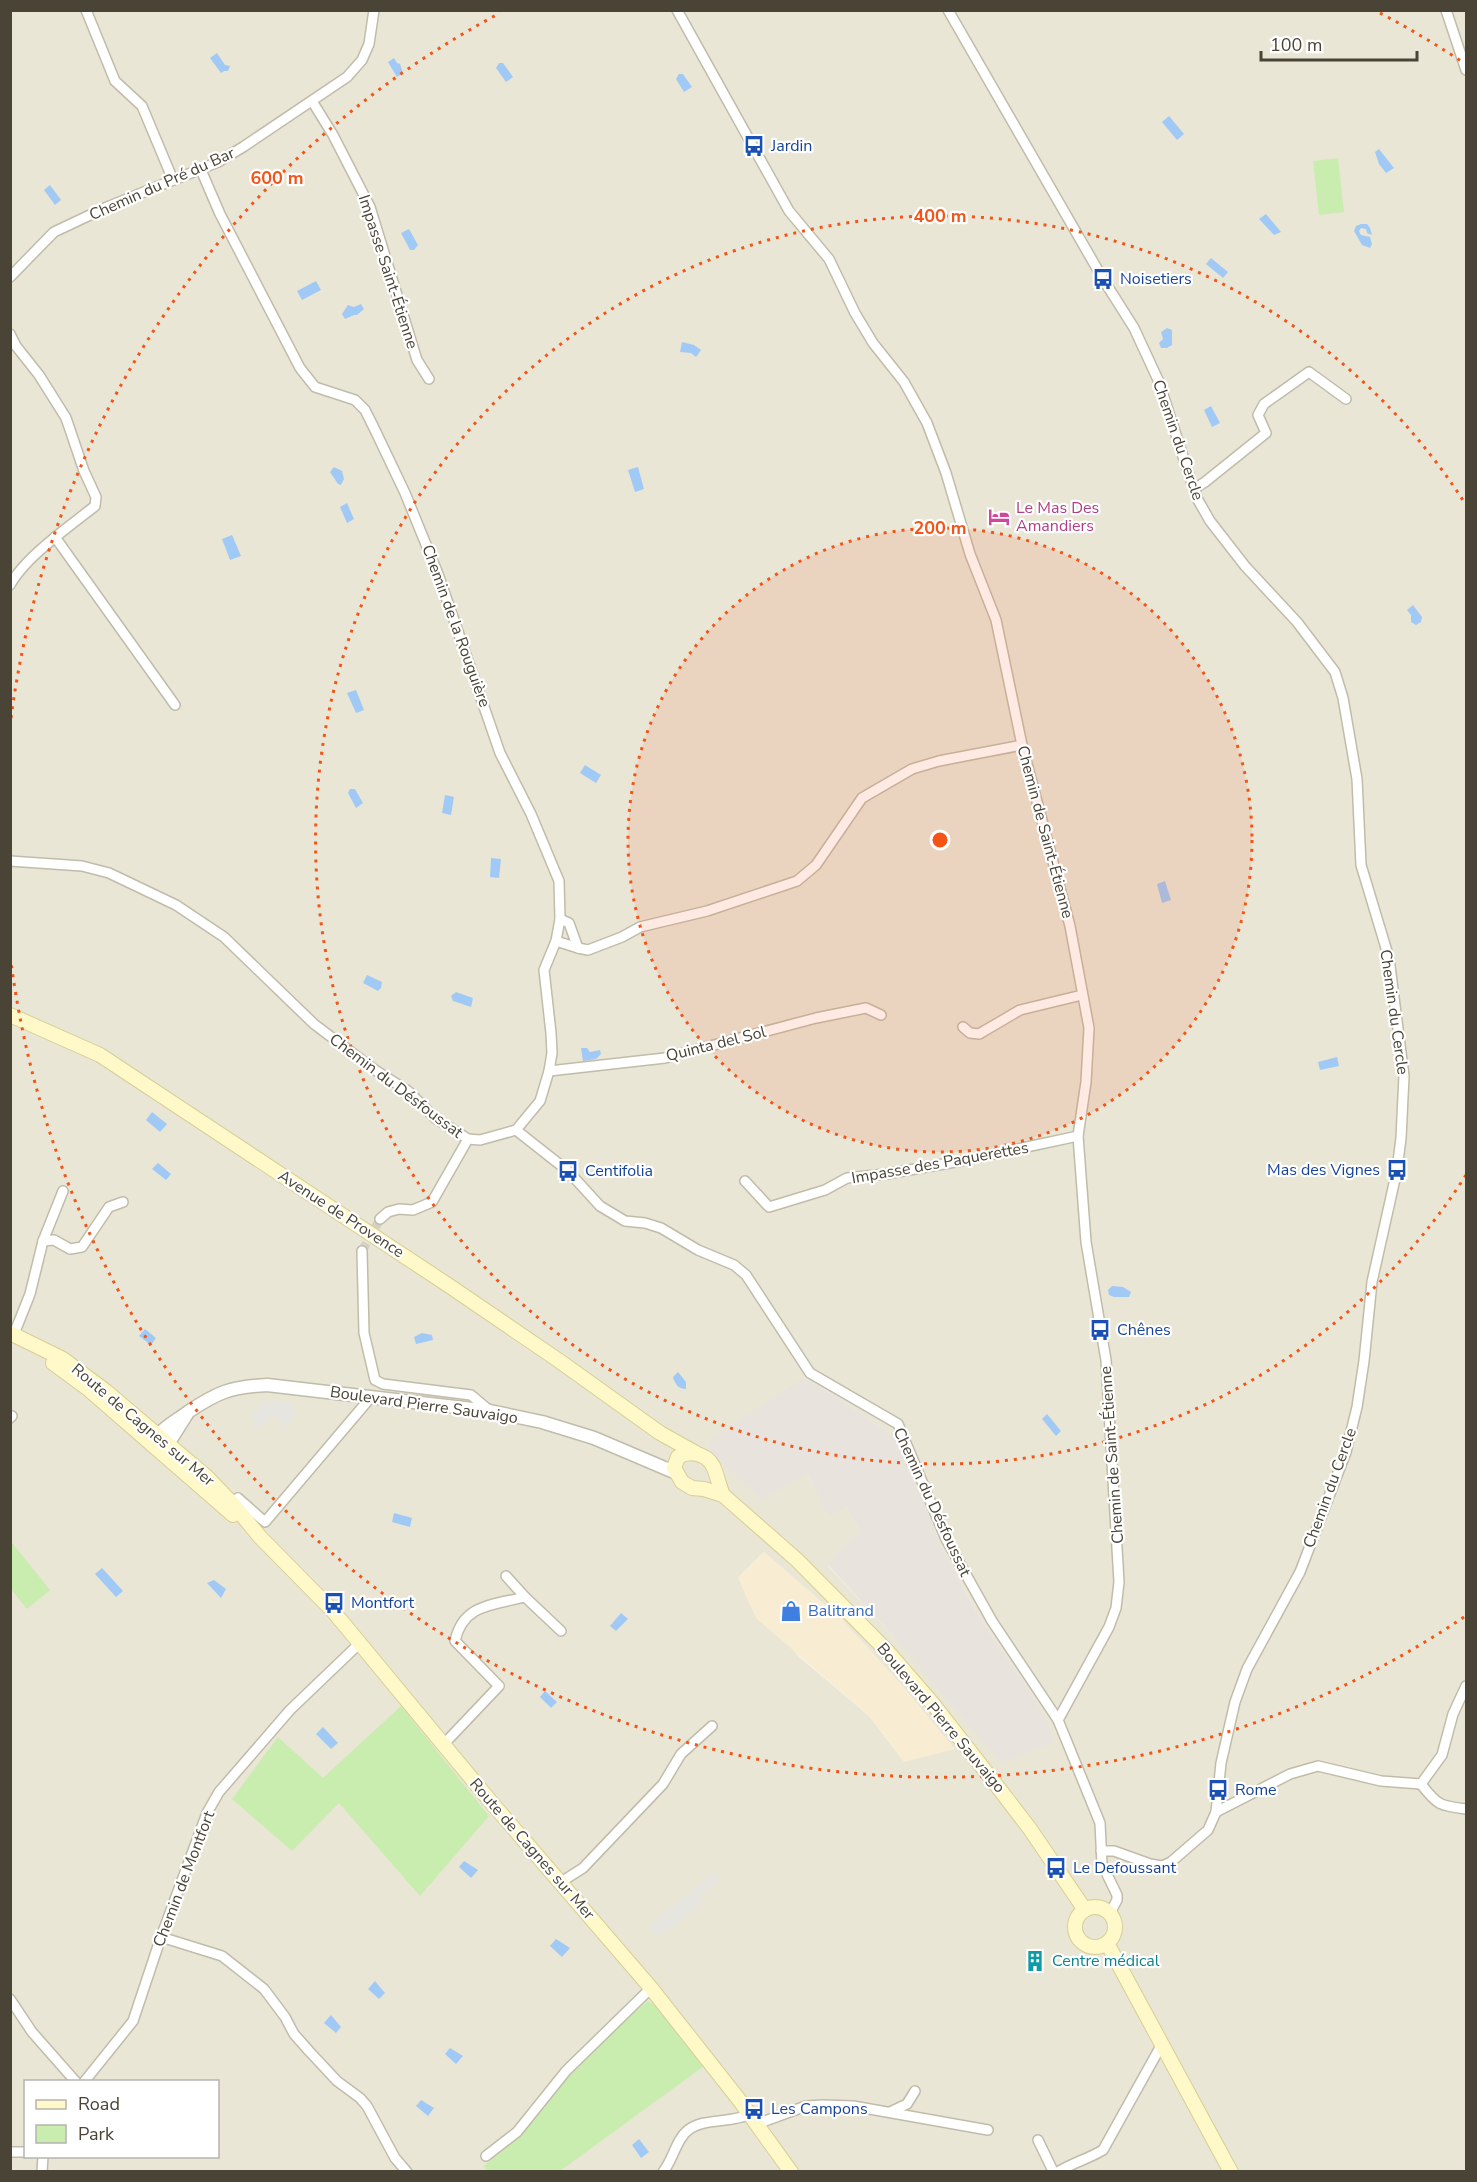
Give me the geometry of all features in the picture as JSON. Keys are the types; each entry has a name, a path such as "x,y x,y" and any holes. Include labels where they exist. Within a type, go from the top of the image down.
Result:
{"main road":[{"name":"Avenue de Provence","path":"12,1015 100,1055 476,1304 660,1433 696,1453"},
{"name":"Route de Cagnes sur Mer","path":"12,1336 87,1388 200,1487 229,1506"},
{"name":"Route de Cagnes sur Mer","path":"12,1336 63,1359 88,1376 206,1476 229,1506 333,1611 361,1642 443,1745 651,1988 753,2119 791,2172"},
{"name":"Avenue de Provence","path":"660,1433 676,1465"},
{"path":"162,1440 167,1452 195,1476 200,1487"},
{"path":"687,1453 696,1453 706,1458 713,1466 715,1475 712,1483 704,1489 692,1488 682,1482 676,1465 687,1453"},
{"name":"Boulevard Pierre Sauvaigo","path":"715,1475 723,1495"},
{"name":"Boulevard Pierre Sauvaigo","path":"704,1489 723,1495 797,1560 896,1661 998,1786 1085,1910"},
{"path":"1098,1907 1110,1913 1114,1932 1107,1943 1095,1946 1079,1938 1076,1926 1080,1914 1085,1910 1098,1907"},
{"path":"1107,1943 1231,2172"}],"street":[{"path":"86,10 115,81 142,106 173,180"},
{"name":"Chemin du Pré du Bar","path":"14,273 54,232 99,211 201,170 243,147 347,77 362,60 369,44 374,10"},
{"name":"Chemin de Saint-Étienne","path":"677,10 789,211 829,259 855,313 873,343 904,382 927,423 946,474 970,554 996,620 1022,745 1070,927 1089,1028 1086,1082 1078,1136 1086,1242 1106,1360 1117,1515 1119,1582 1116,1608 1109,1627 1058,1720"},
{"path":"1446,10 1467,70"},
{"name":"Chemin du Cercle","path":"952,12 1103,279 1134,328 1159,382 1194,489 1209,521 1245,567 1297,622 1335,672 1343,698 1357,779 1361,865 1389,958 1404,1076 1397,1170 1372,1282 1357,1407 1346,1452 1300,1572 1247,1669 1239,1691 1221,1763 1216,1812 1208,1830 1171,1862 1162,1866 1114,1851 1101,1851"},
{"name":"Impasse Saint-Étienne","path":"312,101 333,135 370,207 417,360 429,379"},
{"name":"Chemin de la Rouguière","path":"201,170 220,214 300,368 315,387 330,394 355,400 365,410 405,493 438,574 500,753 531,813 559,881 560,919 556,941 544,970 552,1053 549,1071 540,1101 516,1130"},
{"path":"10,259 14,273"},
{"path":"10,334 66,418 84,471 96,497 95,506 13,572 10,585"},
{"path":"1194,489 1266,433 1258,415 1264,404 1309,372 1346,399"},
{"path":"55,537 175,705"},
{"path":"556,941 588,950 622,937 640,927 707,911 797,881 816,865 862,798 912,769 939,761 1022,745"},
{"name":"Chemin du Désfoussat","path":"10,861 82,866 109,873 176,905 224,936 314,1024 375,1070 408,1091 435,1118 468,1139 480,1140 516,1130 568,1171 600,1206 625,1221 645,1223 661,1228 698,1250 734,1265 746,1275 810,1373 898,1424 946,1539 992,1621 1058,1720 1100,1823 1102,1864 1117,1895 1117,1900 1110,1913"},
{"path":"560,919 569,923 578,948"},
{"path":"963,1028 970,1033 979,1034 1020,1010 1082,995"},
{"name":"Quinta del Sol","path":"549,1071 665,1058 805,1021 866,1008 881,1015"},
{"name":"Impasse des Paquerettes","path":"746,1181 769,1207 825,1190 847,1178 961,1161 1078,1136"},
{"path":"380,1219 388,1212 399,1209 413,1210 432,1202 468,1139"},
{"path":"12,1336 30,1294 43,1241 63,1191"},
{"path":"43,1241 54,1240 70,1249 82,1247 109,1207 123,1202"},
{"path":"362,1251 364,1333 375,1380 383,1384 471,1395 490,1411"},
{"path":"57,1366 78,1377 151,1439 162,1440"},
{"name":"Boulevard Pierre Sauvaigo","path":"162,1440 165,1426 206,1400 224,1391 245,1386 267,1385 490,1411 542,1422 594,1438 659,1465 676,1465"},
{"path":"229,1506 238,1498 265,1522 371,1397"},
{"path":"506,1576 561,1631"},
{"path":"443,1745 499,1686 455,1641 458,1629 465,1618 477,1610 525,1597"},
{"name":"Chemin de Montfort","path":"86,2080 133,2021 207,1813 219,1792 290,1710 361,1642"},
{"path":"1421,1784 1442,1755 1453,1714 1467,1686"},
{"path":"561,1882 583,1868 663,1784 681,1754 712,1726"},
{"path":"1216,1812 1290,1774 1318,1766 1381,1781 1421,1784 1435,1802 1467,1809"},
{"path":"161,1937 222,1956 264,1989 285,2016 294,2034 337,2081 367,2106 395,2158 407,2172"},
{"path":"486,2156 517,2132 566,2071 651,1988"},
{"path":"10,1999 32,2032 74,2080"},
{"path":"1038,2140 1053,2171 1058,2172 1073,2162 1092,2157 1102,2150 1162,2044"},
{"path":"890,2112 907,2104 915,2091"},
{"path":"663,2172 685,2132 696,2125 753,2119 806,2106 853,2106 988,2130"}],"shaded area":[{"path":"11,11 1466,11 1466,2171 1217,2172 1215,2170 1211,2172 11,2172","holes":["804,1378 841,1399 899,1441 944,1552 975,1610 1037,1701 1055,1741 893,1636 828,1566 860,1531 846,1507 828,1515 807,1473","764,1552 904,1762 869,1716 798,1656 738,1578"]},
{"path":"804,1378 841,1399 899,1441 944,1552 975,1610 1037,1701 1056,1741 1001,1763 893,1636 828,1565 860,1531 846,1507 828,1516 807,1473 762,1500 709,1452 711,1438"},
{"path":"264,1401 291,1402 293,1411 297,1414 285,1427 273,1415 254,1432 251,1428 255,1424 252,1413"},
{"path":"764,1552 840,1617 902,1685 955,1749 904,1762 869,1716 756,1618 738,1578"},
{"path":"715,1872 720,1879 698,1897 702,1903 659,1938 649,1926"}],"green space":[{"path":"1338,158 1344,212 1319,215 1313,161"},
{"path":"12,1543 50,1590 27,1609 11,1589"},
{"path":"401,1706 489,1816 420,1896 339,1803 292,1851 232,1799 278,1737 323,1778"},
{"path":"648,2001 656,2006 704,2066 560,2171 487,2171 484,2166 521,2135 557,2087 598,2043"}],"water":[{"path":"217,53 225,65 230,66 228,71 221,73 210,58"},
{"path":"394,58 400,64 403,73 397,77 388,62"},
{"path":"499,63 503,63 513,77 506,82 496,68"},
{"path":"679,74 683,74 692,87 684,92 676,79"},
{"path":"1169,116 1184,134 1177,140 1162,122"},
{"path":"1379,149 1394,168 1386,173 1379,164 1375,152"},
{"path":"50,185 61,200 55,205 44,190"},
{"path":"1266,214 1281,232 1274,235 1259,219"},
{"path":"1367,224 1370,228 1372,235 1367,233 1366,229 1361,228 1359,231 1361,235 1370,237 1372,244 1370,248 1362,245 1354,231 1356,226"},
{"path":"409,229 418,245 414,250 410,250 401,233"},
{"path":"1211,258 1228,272 1223,278 1206,264"},
{"path":"316,281 321,290 302,300 297,291"},
{"path":"361,304 364,309 357,315 345,319 342,314 348,305 354,307"},
{"path":"1167,328 1172,330 1172,345 1161,348 1159,343 1163,339 1161,332"},
{"path":"682,342 694,345 701,350 696,357 691,353 680,352"},
{"path":"1211,406 1220,423 1212,427 1204,410"},
{"path":"334,467 342,471 344,479 341,485 330,472"},
{"path":"638,467 644,489 635,492 628,470"},
{"path":"347,503 354,519 347,523 340,507"},
{"path":"232,535 241,556 230,560 222,539"},
{"path":"1413,605 1422,617 1421,622 1416,625 1411,622 1411,615 1407,610"},
{"path":"356,690 364,710 356,713 347,693"},
{"path":"585,765 601,775 596,783 580,773"},
{"path":"350,789 355,789 363,803 356,808 348,793"},
{"path":"445,795 454,797 451,815 442,813"},
{"path":"491,858 501,859 499,878 490,877"},
{"path":"1165,881 1171,900 1162,903 1157,884"},
{"path":"367,975 382,982 378,991 363,983"},
{"path":"456,992 473,998 471,1007 453,1001 451,996"},
{"path":"581,1048 587,1048 590,1052 600,1050 601,1054 596,1059 583,1061"},
{"path":"1337,1057 1339,1066 1320,1070 1318,1062"},
{"path":"152,1112 167,1124 160,1132 146,1120"},
{"path":"158,1163 171,1174 166,1180 152,1169"},
{"path":"1112,1286 1123,1287 1131,1292 1129,1297 1109,1295 1108,1290"},
{"path":"145,1329 156,1338 151,1345 139,1336"},
{"path":"422,1333 432,1335 433,1340 416,1344 414,1337"},
{"path":"678,1372 686,1382 686,1389 679,1387 675,1382 673,1377"},
{"path":"1047,1414 1061,1431 1056,1436 1042,1419"},
{"path":"394,1513 412,1518 410,1527 392,1522"},
{"path":"102,1568 123,1591 116,1597 95,1574"},
{"path":"214,1580 226,1589 221,1598 207,1583"},
{"path":"621,1613 628,1619 616,1631 610,1626"},
{"path":"545,1691 557,1702 551,1708 540,1697"},
{"path":"323,1727 338,1743 331,1749 316,1734"},
{"path":"464,1861 478,1870 471,1878 459,1867"},
{"path":"556,1939 570,1948 562,1957 550,1946"},
{"path":"375,1981 385,1993 379,1999 368,1989"},
{"path":"331,2015 341,2027 336,2033 324,2023"},
{"path":"450,2048 463,2056 456,2064 445,2054"},
{"path":"421,2100 434,2108 428,2116 416,2106"},
{"path":"639,2139 649,2152 641,2158 632,2145"}],"tunnel":[{"path":"362,1251 380,1219"}],"place":[{"name":"Jardin","path":"754,146"},
{"name":"Noisetiers","path":"1103,279"},
{"name":"Le Mas Des Amandiers","path":"999,517"},
{"name":"Mas des Vignes","path":"1397,1170"},
{"name":"Centifolia","path":"568,1171"},
{"name":"Chênes","path":"1100,1330"},
{"name":"Montfort","path":"334,1603"},
{"name":"Balitrand","path":"791,1611"},
{"name":"Rome","path":"1218,1790"},
{"name":"Le Defoussant","path":"1056,1868"},
{"name":"Centre médical","path":"1035,1961"},
{"name":"Les Campons","path":"754,2109"}]}
